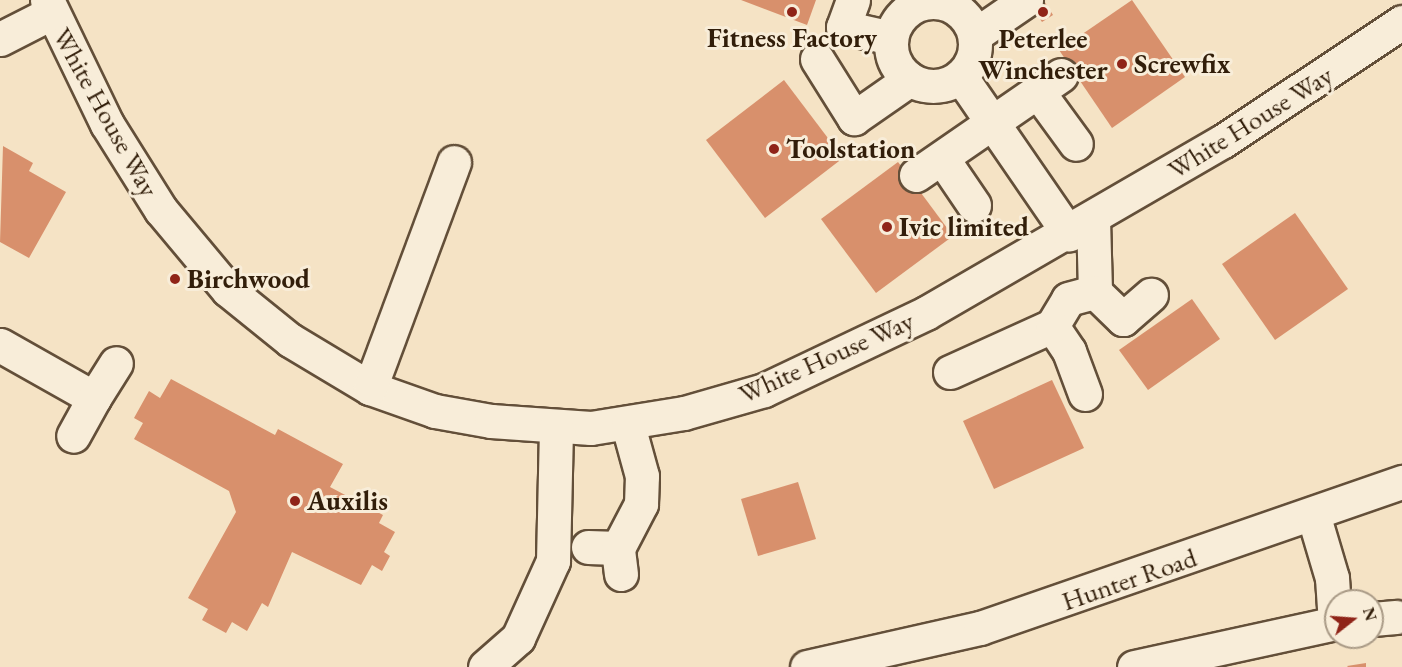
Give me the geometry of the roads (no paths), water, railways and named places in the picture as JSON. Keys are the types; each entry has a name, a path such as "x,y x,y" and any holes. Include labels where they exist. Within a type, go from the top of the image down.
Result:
{"street":[{"path":"853,0 843,27 891,38"},
{"path":"975,35 1026,0"},
{"path":"932,2 965,15 975,35 975,52 961,77 940,87 910,79 896,65 891,38 906,11 932,2"},
{"path":"0,39 49,6"},
{"name":"White House Way","path":"49,6 107,124 161,210 228,290 309,355 370,388 435,411 556,427 628,425 764,390 926,313 1081,227 1402,22"},
{"path":"817,59 854,118 910,79"},
{"path":"961,77 994,126 1081,227 1095,292 1123,319 1150,295"},
{"path":"974,205 929,167 994,126 1049,84 1076,144"},
{"path":"370,388 454,162"},
{"path":"950,372 1052,326 1068,299 1095,292"},
{"path":"1052,326 1070,351 1085,394"},
{"path":"2,350 94,398"},
{"path":"73,436 116,363"},
{"path":"609,556 641,504 642,476 628,425"},
{"path":"485,667 518,638 553,561 556,427"},
{"name":"Hunter Road","path":"807,667 852,663 980,628 1402,482"},
{"path":"1313,514 1334,589"},
{"path":"1134,667 1324,625"}],"place":[{"name":"Fitness Factory","path":"792,12"},
{"name":"Peterlee Winchester","path":"1043,12"},
{"name":"Screwfix","path":"1122,64"},
{"name":"Toolstation","path":"774,149"},
{"name":"Ivic limited","path":"887,227"},
{"name":"Birchwood","path":"175,279"},
{"name":"Auxilis","path":"295,501"}]}
